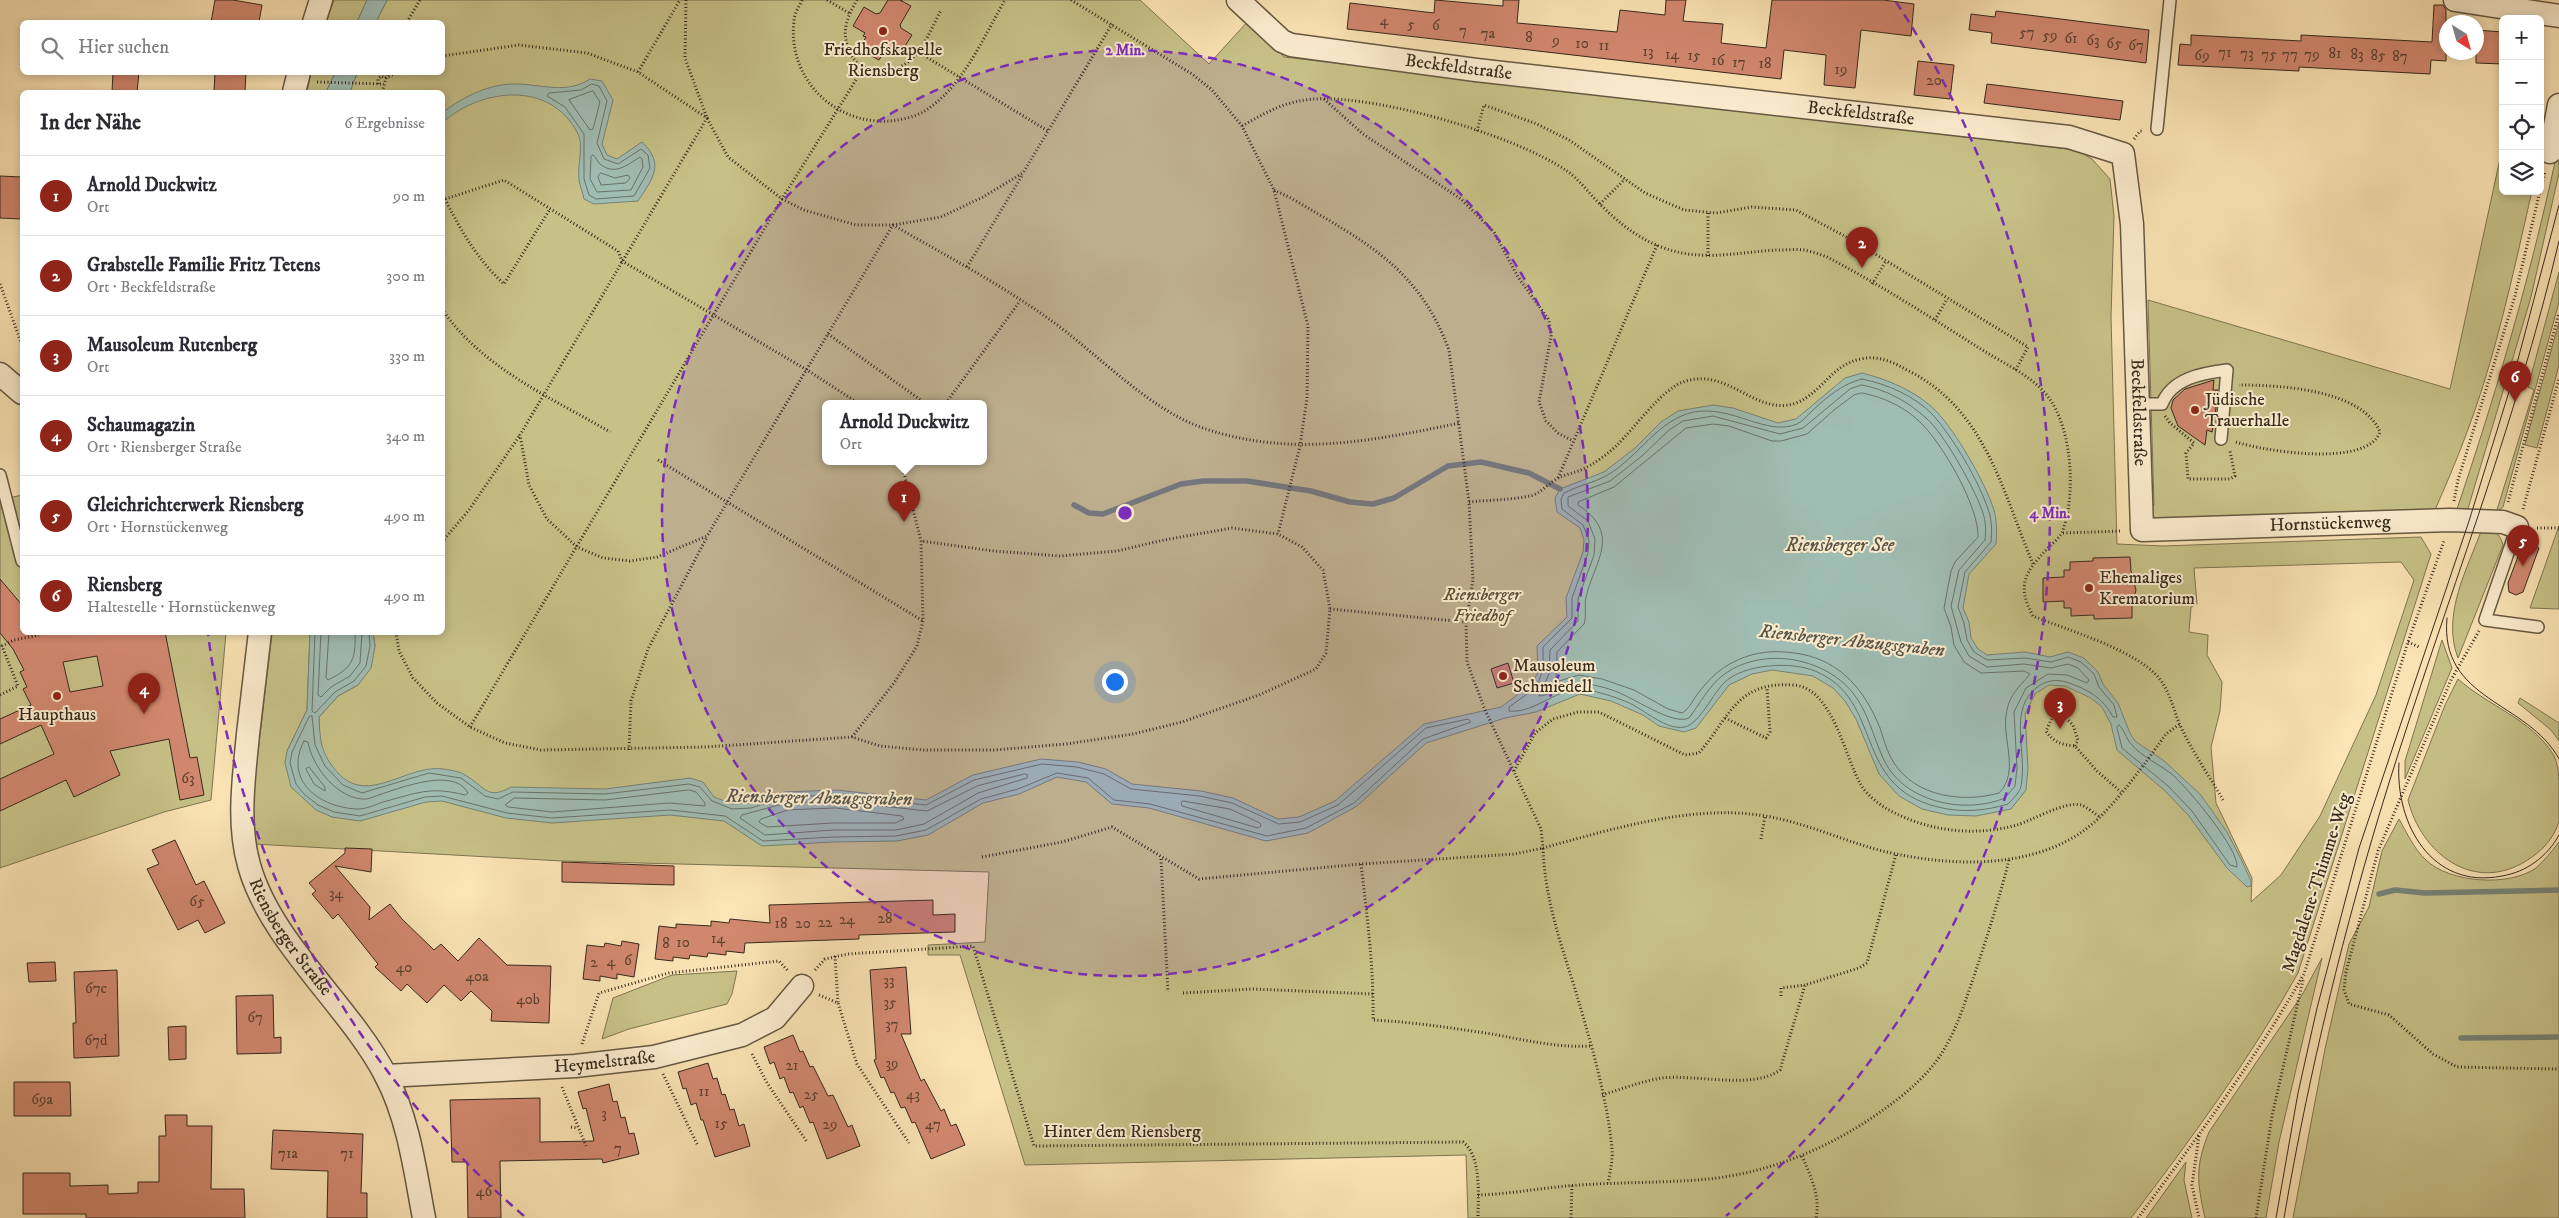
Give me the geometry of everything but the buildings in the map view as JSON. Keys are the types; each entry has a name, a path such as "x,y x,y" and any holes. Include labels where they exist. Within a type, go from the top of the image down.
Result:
{"street":[{"path":"315,20 321,0"},
{"name":"Beckfeldstraße","path":"1238,0 1282,41 1291,45 1476,70 2069,137 2123,154 2132,224 2142,530"},
{"path":"2455,0 2559,16"},
{"path":"294,90 298,75"},
{"path":"2550,152 2559,105"},
{"path":"0,374 20,391"},
{"name":"Hornstückenweg","path":"2142,530 2450,520 2510,525"},
{"name":"Riensberger Straße","path":"260,635 242,785 244,841 249,866 260,894 291,944 366,1045 386,1076 401,1112 424,1218"},
{"name":"Heymelstraße","path":"386,1076 575,1066 654,1057 742,1035 775,1018 802,986"}],"lane":[{"path":"2157,129 2170,0"},
{"path":"2138,404 2162,404 2179,384 2199,375 2227,370 2224,439"},
{"path":"0,475 20,554"},
{"path":"2510,525 2485,620 2538,627"}],"path":[{"path":"408,20 420,0"},
{"path":"638,72 680,0"},
{"path":"686,0 685,58 707,118 728,157 782,199 804,210 847,222 893,225 941,217 984,197 1023,173"},
{"path":"802,0 794,20 794,50 803,73 816,92 837,111 862,120 899,120 921,113 942,99 959,78 1005,0"},
{"path":"827,0 849,13"},
{"path":"857,0 849,13 846,40 856,62 872,72 889,71 909,61 918,52 941,10"},
{"path":"1071,0 1192,74 1212,90 1242,126 1274,190 1308,326 1307,398 1300,446 1278,534"},
{"path":"967,268 1112,24"},
{"path":"445,56 519,45 588,53 638,72 707,118"},
{"path":"918,52 1048,131"},
{"path":"470,727 782,199 864,67"},
{"path":"382,90 387,75"},
{"path":"378,84 378,79 381,76 386,78 392,75"},
{"path":"323,82 384,84"},
{"path":"1242,126 1267,112 1299,101 1323,98 1395,108 1512,142 1554,162 1570,173 1633,234 1657,245 1681,254 1708,257 1803,250 1824,256 1935,320 2015,370 2048,396 2062,421 2069,457 2070,492 2063,533 2033,564 2023,585 2023,599 2033,616 2088,635 2146,667 2158,677 2167,690 2180,724 2223,800"},
{"path":"1323,98 1362,134 1461,199 1494,232 1518,277 1550,320 1550,336 1539,402 1546,421 1558,433 1573,441"},
{"path":"1477,131 1484,105 1537,124 1569,140 1644,193 1684,210 1708,213 1752,207 1796,210 1886,261 2028,347 2015,370"},
{"path":"445,538 469,510 520,434 707,118"},
{"path":"1600,204 1624,179"},
{"path":"445,200 504,180 618,251 622,261 714,314 853,400"},
{"path":"1274,190 1291,198 1381,253 1404,272 1441,326 1450,350 1469,502 1474,580 1466,622 1467,662 1484,710 1541,829 1544,873 1552,917 1591,1046 1602,1095 1612,1150 1608,1183"},
{"name":"Magdalene-Thimme-Weg","path":"2138,1218 2199,1136 2281,1015 2304,974 2408,642 2450,520 2458,480 2515,296 2539,195"},
{"path":"445,202 462,234 486,267 504,284 550,208"},
{"path":"1708,213 1708,257"},
{"path":"893,225 1020,301 1084,344 1163,409 1202,428 1250,439 1300,446 1355,443 1460,423"},
{"path":"629,750 631,701 648,649 707,536 893,225"},
{"path":"1558,478 1657,245"},
{"path":"1872,284 1886,261"},
{"path":"0,284 20,339"},
{"path":"1935,320 1947,299"},
{"path":"948,400 1020,301"},
{"path":"445,313 482,354 543,393 610,432"},
{"path":"2510,525 2559,314"},
{"path":"828,334 921,400"},
{"path":"1469,502 1532,496 1558,478 1584,468 1615,446 1665,394 1684,381 1704,378 1731,385 1760,402 1779,407 1798,402 1843,364 1862,358 1886,359 1936,387 1957,406 1979,435 1995,466 2033,564"},
{"path":"2510,525 2559,379"},
{"path":"2162,404 2164,416 2194,443 2186,453 2188,479 2230,478 2235,476 2224,439 2282,452 2324,454 2342,453 2364,446 2378,437 2380,432 2371,417 2360,409 2329,396 2282,386 2226,385"},
{"path":"520,434 529,485 547,519 577,546 603,558 630,561 657,557 707,536"},
{"path":"658,460 923,621"},
{"path":"852,737 894,684 917,646 923,621 921,541 903,465"},
{"path":"396,635 399,651 413,678 437,703 470,727 505,743 541,750 629,750 852,737 880,746 923,750 994,750 1066,744 1133,734 1182,722 1259,695 1316,669 1326,653 1330,608 1323,570 1302,547 1278,534 1232,528 1164,540 1117,551 1060,556 994,551 921,541"},
{"path":"2063,533 2142,530"},
{"path":"1330,608 1466,622"},
{"path":"2485,620 2451,680 2378,850 2346,972 2344,990 2349,1004 2389,1016 2433,1054 2457,1067 2559,1069"},
{"path":"0,695 18,686 2,646 14,640 35,635"},
{"path":"2408,642 2419,647"},
{"path":"1514,772 1535,733 1553,719 1578,712 1599,712 1686,755 1699,753 1738,700 1774,686 1797,685 1813,694 1829,711 1861,786 1878,803 1913,822 1940,829 1986,830 2016,825 2069,805 2082,805 2100,817"},
{"path":"1724,718 1766,738 1770,732 1767,688"},
{"path":"2075,746 2078,740 2073,725 2065,717 2053,716 2046,731 2051,738 2061,744 2075,746 2097,771 2121,792"},
{"path":"982,858 1062,842 1112,827 1199,879 1360,864 1515,854 1665,818 1724,814 1765,816 1788,821 1896,854 1969,862 2009,860 2042,853 2065,843 2100,817 2138,772 2166,734 2180,724"},
{"path":"1761,840 1765,816"},
{"path":"1781,996 1781,988 1805,985 1859,968 1867,963 1896,854"},
{"path":"1161,858 1168,992"},
{"path":"1478,1195 1572,1185 1709,1179 1748,1172 1802,1156 1857,1130 1901,1097 1932,1068 1946,1046 1961,1014 1984,946 2009,860"},
{"path":"1360,864 1374,994 1373,1020 1435,1025 1571,1047 1591,1046"},
{"name":"Hinter dem Riensberg","path":"835,956 973,946 1034,1146 1463,1142 1471,1149 1478,1195 1478,1218"},
{"path":"802,986 825,959 835,956 838,1003 857,1064 908,1143"},
{"path":"586,1146 577,1128 561,1084 575,1066 599,993 669,973 780,961 802,986 833,1003 838,1003"},
{"path":"2256,1218 2272,1116 2304,974"},
{"path":"1602,1095 1663,1078 1712,1080 1770,1078 1780,1070 1805,985"},
{"path":"1183,993 1252,990 1374,994"},
{"path":"742,1035 767,1083 808,1142"},
{"path":"654,1057 698,1146"},
{"path":"571,1127 577,1128"},
{"path":"2199,1136 2192,1185 2199,1218"},
{"path":"1802,1156 1814,1188 1816,1218"},
{"path":"1571,1218 1572,1185"}],"green space":[{"path":"334,0 367,0 358,20 327,20"},
{"name":"Riensberger Friedhof","path":"387,0 1140,0 1209,64 1249,20 1284,57 2077,150 2092,159 2110,179 2114,216 2111,317 2117,544 2163,546 2421,537 2431,554 2298,973 2280,1005 2219,1098 2131,1218 1468,1218 1466,1155 1025,1165 960,955 928,955 928,945 985,942 989,872 562,861 254,844 250,820 272,635 310,635 307,710 287,751 320,744 319,717 338,696 358,685 375,646 373,635 445,635 445,90 351,90 356,75 445,75 445,20 377,20","holes":["2401,562 2414,580 2376,695 2320,816 2281,875 2251,902 2252,878 2216,803 2211,747 2220,711 2222,682 2207,655 2208,635 2189,632 2191,607 2197,604 2194,568"]},
{"path":"311,75 334,75 327,90 307,90"},
{"path":"2559,143 2559,173 2531,297 2467,512 2456,512 2486,421 2526,283"},
{"path":"2499,163 2499,195 2531,195 2503,317 2485,379 2461,449 2435,510 2159,523 2146,516 2145,508 2154,505 2148,300 2450,389"},
{"path":"2559,272 2559,302 2503,507 2496,513 2534,390 2528,387"},
{"path":"2559,322 2559,365 2537,448 2525,445"},
{"path":"20,495 20,635 226,635 211,800 164,812 0,868 0,500"},
{"path":"2483,526 2496,532 2503,545 2458,658 2454,641 2454,608 2458,591"},
{"path":"2559,526 2559,609 2530,608"},
{"path":"2442,640 2452,668 2405,779 2405,761"},
{"path":"2458,679 2533,732 2553,754 2558,767 2559,821 2557,827 2552,837 2541,850 2512,868 2493,872 2474,871 2457,865 2441,855 2428,841 2417,824 2409,804 2408,800 2445,705"},
{"path":"2520,698 2559,723 2559,741 2551,730 2518,703"},
{"path":"2399,819 2414,846 2426,860 2437,868 2464,878 2496,880 2525,874 2536,868 2559,842 2559,1218 2293,1218 2325,1049 2349,944 2369,907 2382,851"},
{"path":"2322,958 2279,1142 2266,1218 2205,1218 2200,1194 2199,1165 2209,1132 2302,995"},
{"path":"737,971 732,994 727,1004 629,1029 602,1039 613,998 672,975"},
{"path":"2186,1162 2184,1180 2192,1218 2146,1218"}],"water":[{"path":"367,0 387,0 377,20 358,20"},
{"path":"334,75 356,75 351,90 327,90"},
{"path":"590,79 602,81 613,100 602,144 607,155 617,159 642,142 653,157 655,164 652,178 638,201 594,204 584,199 579,180 580,139 566,117 551,105 534,98 515,95 496,97 477,102 445,121 445,111 469,96 488,88 508,84 555,88 581,84"},
{"name":"Riensberger See","path":"1862,373 1902,387 1920,398 1944,420 1977,472 1994,510 1997,531 1996,544 1969,574 1963,608 1969,622 1971,638 1978,649 1987,655 2025,652 2050,657 2068,652 2084,658 2098,672 2103,684 2118,703 2135,741 2163,760 2200,794 2227,832 2251,881 2251,886 2247,887 2227,868 2188,815 2164,790 2117,750 2111,724 2102,707 2091,698 2065,686 2049,685 2035,694 2025,714 2028,768 2026,790 2011,809 1976,816 1948,815 1922,809 1899,796 1879,774 1856,719 1845,701 1833,688 1813,676 1772,670 1752,674 1729,685 1696,728 1684,732 1659,726 1643,715 1611,701 1580,694 1536,712 1505,718 1426,743 1357,806 1308,833 1266,841 1149,808 1112,804 1086,782 1057,777 1019,794 983,803 928,835 897,841 762,846 724,821 670,815 552,823 506,818 442,801 426,802 360,821 332,817 316,810 291,787 285,763 287,751 307,710 310,635 373,635 375,646 371,668 358,685 338,696 319,717 322,747 328,760 338,773 350,782 362,786 375,785 429,769 443,769 463,774 486,790 496,793 511,787 605,789 690,778 703,782 714,797 732,804 750,803 784,792 837,790 926,800 973,775 1041,759 1078,762 1106,769 1132,784 1201,791 1233,798 1278,819 1299,817 1335,801 1424,724 1501,707 1532,684 1538,672 1537,646 1567,617 1566,598 1583,552 1584,540 1580,528 1557,512 1555,498 1560,489 1604,472 1635,448 1661,422 1678,411 1713,405 1733,408 1778,423 1796,419 1845,378"}],"waterway":[{"path":"1074,505 1089,513 1103,514 1181,484 1203,481 1247,481 1311,491 1350,502 1373,504 1394,498 1448,466 1481,462 1529,473 1560,489"},
{"name":"Riensberger Abzugsgraben","path":"2379,894 2395,890 2425,893 2559,890"},
{"path":"2461,1038 2559,1037"}],"tram line":[{"path":"2276,1218 2298,1093 2317,1008 2359,848 2469,521 2512,382 2559,205"},
{"path":"2284,1218 2316,1055 2342,947 2372,839 2410,718 2501,447 2522,379 2559,241"},
{"path":"2447,618 2448,646 2457,667 2471,684 2488,698 2527,724 2545,740 2559,759"},
{"path":"2399,763 2399,786 2411,829 2423,848 2438,862 2456,873 2477,878 2511,874 2527,867 2542,857 2559,835"}],"place":[{"name":"Friedhofskapelle Riensberg","path":"883,31"},
{"name":"Grabstelle Familie Fritz Tetens","path":"1862,268"},
{"name":"Riensberg","path":"2515,402"},
{"name":"Jüdische Trauerhalle","path":"2195,410"},
{"name":"Arnold Duckwitz","path":"904,522"},
{"name":"Gleichrichterwerk Riensberg","path":"2523,566"},
{"name":"Ehemaliges Krematorium","path":"2089,588"},
{"name":"Mausoleum Schmiedell","path":"1503,676"},
{"name":"Haupthaus","path":"57,696"},
{"name":"Schaumagazin","path":"144,714"},
{"name":"Mausoleum Rutenberg","path":"2060,729"}]}
